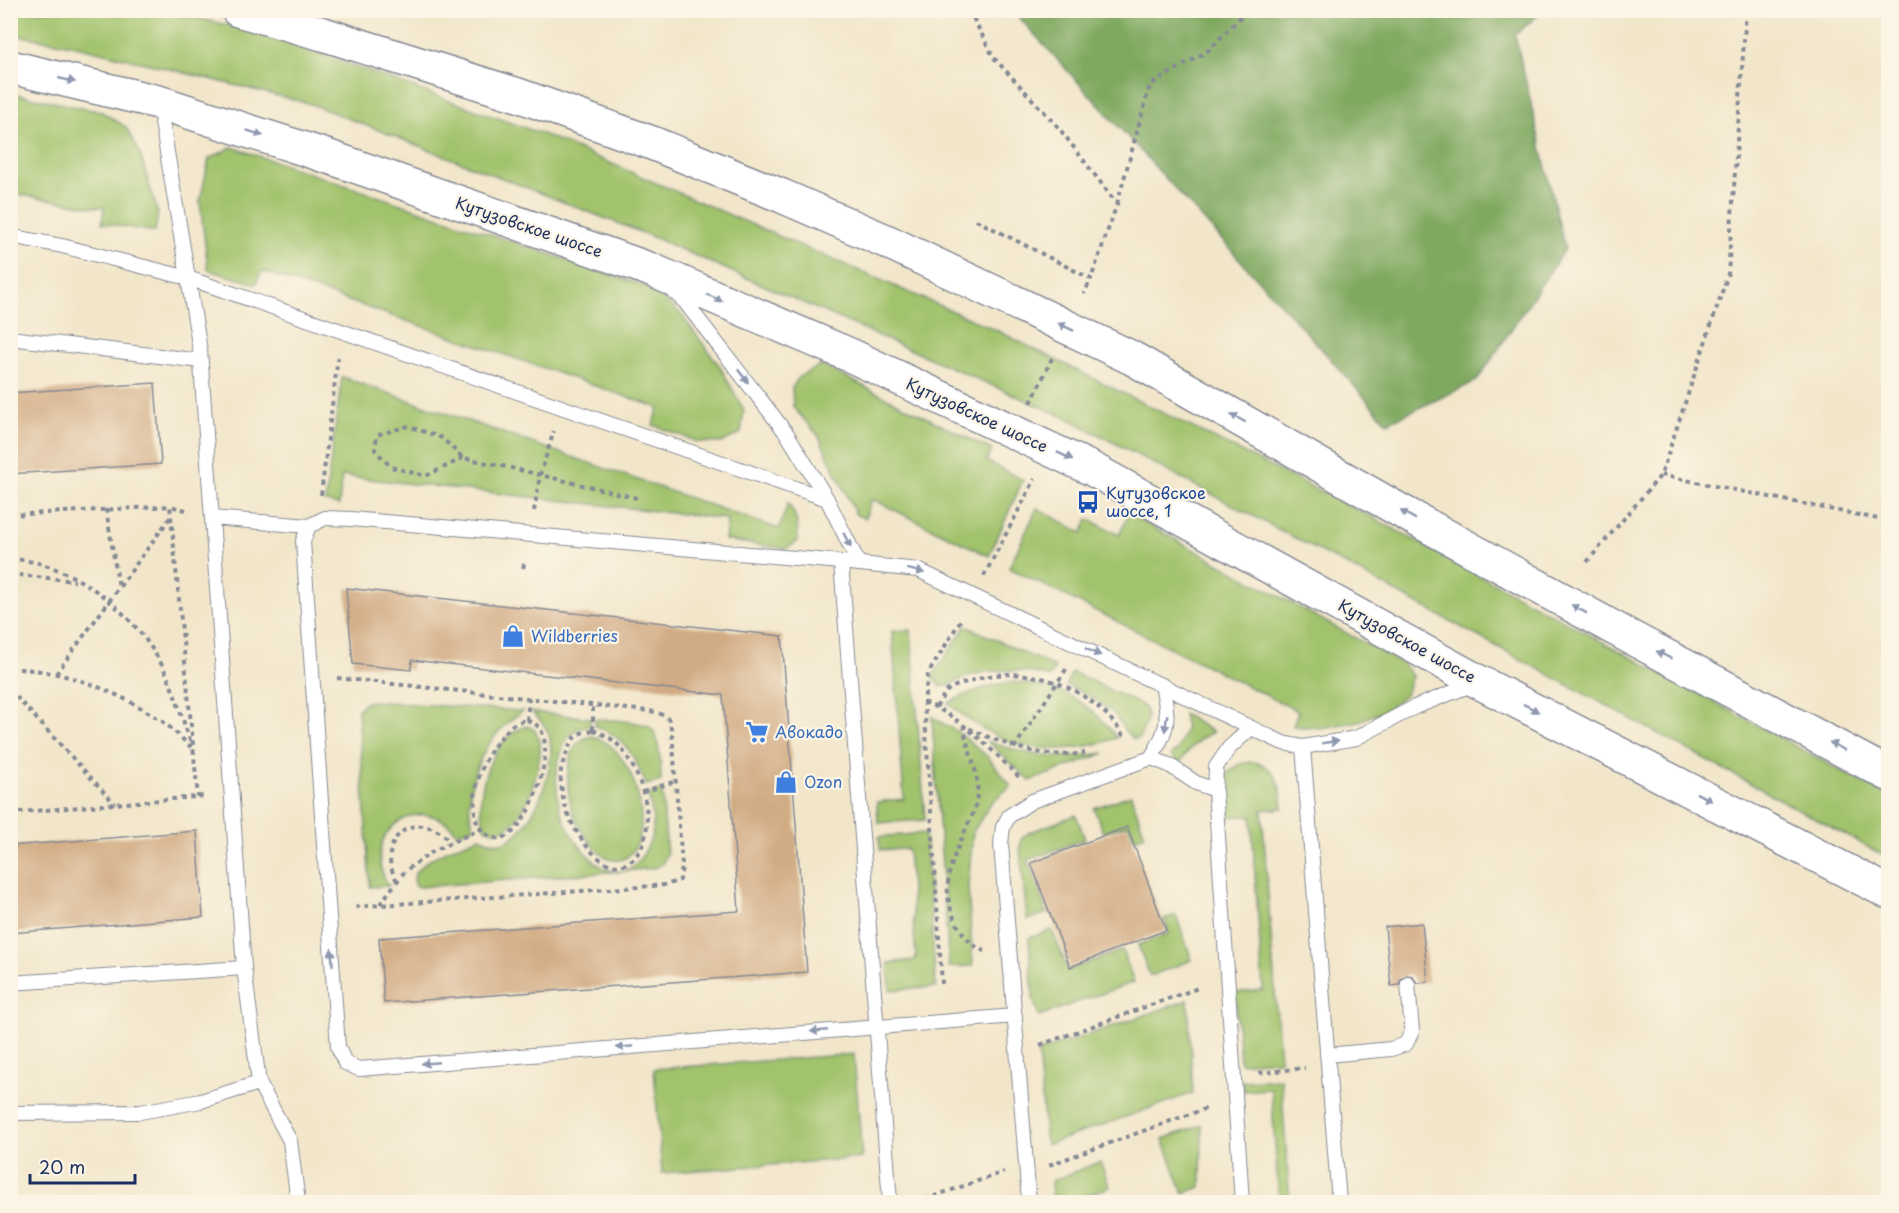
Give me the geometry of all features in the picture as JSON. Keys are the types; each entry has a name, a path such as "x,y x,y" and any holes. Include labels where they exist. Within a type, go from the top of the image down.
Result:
{"main road":[{"path":"238,10 518,95 652,143 888,242 1132,358 1399,510 1630,637 1888,774"},
{"name":"Кутузовское шоссе","path":"10,67 158,102 332,158 649,269 852,356 1092,469 1479,682 1888,892"}],"lane":[{"path":"158,102 201,361 244,968 259,1083 290,1141 298,1203"},
{"path":"10,236 62,246 188,278 827,499"},
{"path":"649,269 686,302 787,434 827,499 859,564"},
{"path":"10,338 201,361"},
{"path":"212,518 309,526 325,518 363,520 918,570 1283,743 1303,747 1356,738 1415,707 1479,682"},
{"path":"309,526 303,541 312,679 338,1047 345,1063 358,1069 1015,1016"},
{"path":"841,562 890,1203"},
{"path":"1029,1203 1033,1166 1015,1016 1001,844 1003,827 1010,816 1032,801 1151,758 1164,737 1168,714 1162,685"},
{"path":"1242,1203 1215,790 1216,767 1229,748 1251,728"},
{"path":"1303,747 1339,1203"},
{"path":"1151,758 1169,765 1196,783 1215,790"},
{"path":"10,983 244,968"},
{"path":"1327,1061 1406,1044 1412,1030 1408,984"},
{"path":"10,1113 140,1112 201,1101 259,1083"}],"path":[{"path":"969,10 994,58 1059,128 1117,204"},
{"path":"1084,294 1117,204 1150,85 1209,50 1247,10"},
{"path":"1587,562 1661,476 1728,274 1746,10"},
{"path":"976,220 1091,279"},
{"path":"325,518 320,505 341,332"},
{"path":"1031,403 1052,358"},
{"path":"523,568 540,475 562,408"},
{"path":"463,458 426,476 391,467 375,450 377,435 408,426 442,438 463,458 637,498"},
{"path":"973,596 1036,477 1028,473"},
{"path":"1661,476 1888,520"},
{"path":"170,506 198,797"},
{"path":"10,515 170,506 212,518"},
{"path":"106,509 119,588"},
{"path":"56,674 172,515"},
{"path":"10,558 43,565 81,582 109,601 143,635 164,670 193,750"},
{"path":"10,574 81,582"},
{"path":"942,984 924,702 928,674 962,617"},
{"path":"1014,748 1068,667"},
{"path":"10,669 56,674 94,685 130,701 164,723 193,750"},
{"path":"936,706 947,692 960,684 987,676 1012,674 1038,677 1058,682 1095,705 1118,726 1128,742 1118,745"},
{"path":"312,679 340,678 657,712 668,718 672,731 682,866 680,880 666,885 328,909"},
{"path":"10,690 115,804"},
{"path":"527,720 529,698"},
{"path":"924,702 954,717 1027,784"},
{"path":"593,705 593,730"},
{"path":"527,720 538,726 545,739 544,765 536,795 520,822 507,836 492,838 482,832 476,819 475,795 483,763 498,740 514,724 527,720"},
{"path":"964,726 1014,748 1056,754 1091,752"},
{"path":"964,726 966,742 974,762 978,782 976,806 951,864 946,887 950,909 961,932 978,949 1010,959"},
{"path":"593,730 616,743 631,762 643,792 648,827 640,851 632,861 622,866 610,865 595,857 577,834 565,806 561,769 571,741 580,734 593,730"},
{"path":"643,792 676,781"},
{"path":"10,813 232,794"},
{"path":"397,881 389,861 390,850 401,833 411,827 422,825 434,827 450,842"},
{"path":"380,905 405,871 435,850 480,828"},
{"path":"1030,1049 1198,988"},
{"path":"1234,1075 1327,1061"},
{"path":"917,1203 922,1199 1033,1166 1207,1108"}],"green space":[{"path":"10,11 164,11 259,32 545,135 996,330 1368,515 1888,796 1888,858 1348,566 1069,419 648,235 311,104 72,45 11,34"},
{"path":"1013,11 1543,11 1515,35 1565,249 1477,381 1387,423"},
{"path":"10,93 102,112 126,127 139,151 158,213 155,232 102,223 104,207 11,193"},
{"path":"232,147 650,288 680,313 719,365 744,410 741,433 721,443 698,442 653,425 659,408 262,271 256,284 208,270 200,201 209,159"},
{"path":"821,365 992,450 986,461 1023,480 989,556 872,499 865,518 856,515 818,435 793,407 792,388 799,377"},
{"path":"342,377 779,529 788,503 797,522 797,542 786,549 725,540 727,519 342,476 339,505 325,502"},
{"path":"1037,508 1082,533 1088,519 1119,535 1129,514 1403,664 1412,676 1406,694 1386,710 1359,721 1321,728 1293,726 1298,711 1009,568"},
{"path":"966,626 1055,667 1050,677 1030,672 1001,670 972,675 941,687 932,677"},
{"path":"911,630 925,820 878,823 877,802 904,799 892,631"},
{"path":"1072,672 1142,705 1147,717 1139,738 1131,737 1115,716 1101,704 1066,685"},
{"path":"1009,682 1042,686 1070,696 1095,713 1117,738 1093,745 1070,748 1048,749 1027,746 1007,741 987,731 948,703 977,690"},
{"path":"371,701 523,711 495,736 482,756 470,792 474,827 457,833 442,820 426,815 411,816 397,823 386,835 380,849 381,867 389,886 370,887 358,710 363,704"},
{"path":"532,712 591,718 590,725 570,735 560,756 557,774 559,805 579,845 590,858 602,867 614,872 415,886 416,872 437,856 480,837 503,842 519,831 528,820 542,794 550,765 550,739 547,731"},
{"path":"1183,714 1213,732 1193,746 1179,765 1171,755 1177,750 1186,729"},
{"path":"932,717 958,732 987,756 1011,786 990,804 973,832 968,886 973,966 949,967"},
{"path":"595,719 634,722 652,729 659,746 661,781 646,785 628,749 614,736 595,726"},
{"path":"527,726 535,730 539,738 540,755 527,802 519,816 509,826 498,831 485,828 481,800 483,784 494,754 514,732"},
{"path":"592,736 607,743 620,756 634,783 638,798 641,828 638,841 632,852 623,859 613,860 593,846 578,823 570,802 568,768 571,757 578,743"},
{"path":"987,741 1018,751 1045,756 1105,753 1030,781"},
{"path":"1256,762 1270,770 1278,781 1283,808 1262,810 1280,1060 1240,1063 1235,993 1263,990 1251,816 1223,817 1221,798 1223,779 1233,768 1243,763"},
{"path":"662,790 667,854 662,864 655,868 619,871 627,870 639,860 649,844 653,819 648,795"},
{"path":"1131,795 1145,835 1134,839 1128,824 1103,833 1094,808"},
{"path":"1076,815 1085,839 1028,860 1047,913 1027,920 1021,839 1028,833"},
{"path":"925,833 936,987 890,990 888,963 916,960 908,849 880,850 879,837"},
{"path":"1176,915 1192,960 1150,976 1138,945 1169,933 1164,919"},
{"path":"1052,930 1068,970 1122,950 1134,982 1039,1016 1033,999 1029,938"},
{"path":"1188,1000 1193,1093 1046,1145 1038,1052"},
{"path":"854,1054 862,1158 662,1173 654,1069"},
{"path":"1281,1079 1290,1202 1279,1202 1271,1089 1243,1091 1242,1081"},
{"path":"1202,1125 1201,1187 1183,1193 1163,1139"},
{"path":"1100,1162 1110,1187 1067,1202 1052,1202 1051,1181"}],"building":[{"path":"155,383 161,464 10,474 10,393"},
{"path":"346,588 782,636 807,972 384,1003 379,938 739,911 723,695 412,660 411,670 353,664"},
{"path":"1127,827 1166,930 1070,967 1031,863"},
{"path":"197,831 203,917 10,933 10,846"},
{"path":"1422,923 1428,982 1417,983 1412,976 1407,975 1400,980 1399,985 1391,986 1385,927"}],"place":[{"name":"Кутузовское шоссе, 1","path":"1088,502"},
{"name":"Wildberries","path":"513,636"},
{"name":"Авокадо","path":"757,732"},
{"name":"Ozon","path":"786,782"}]}
